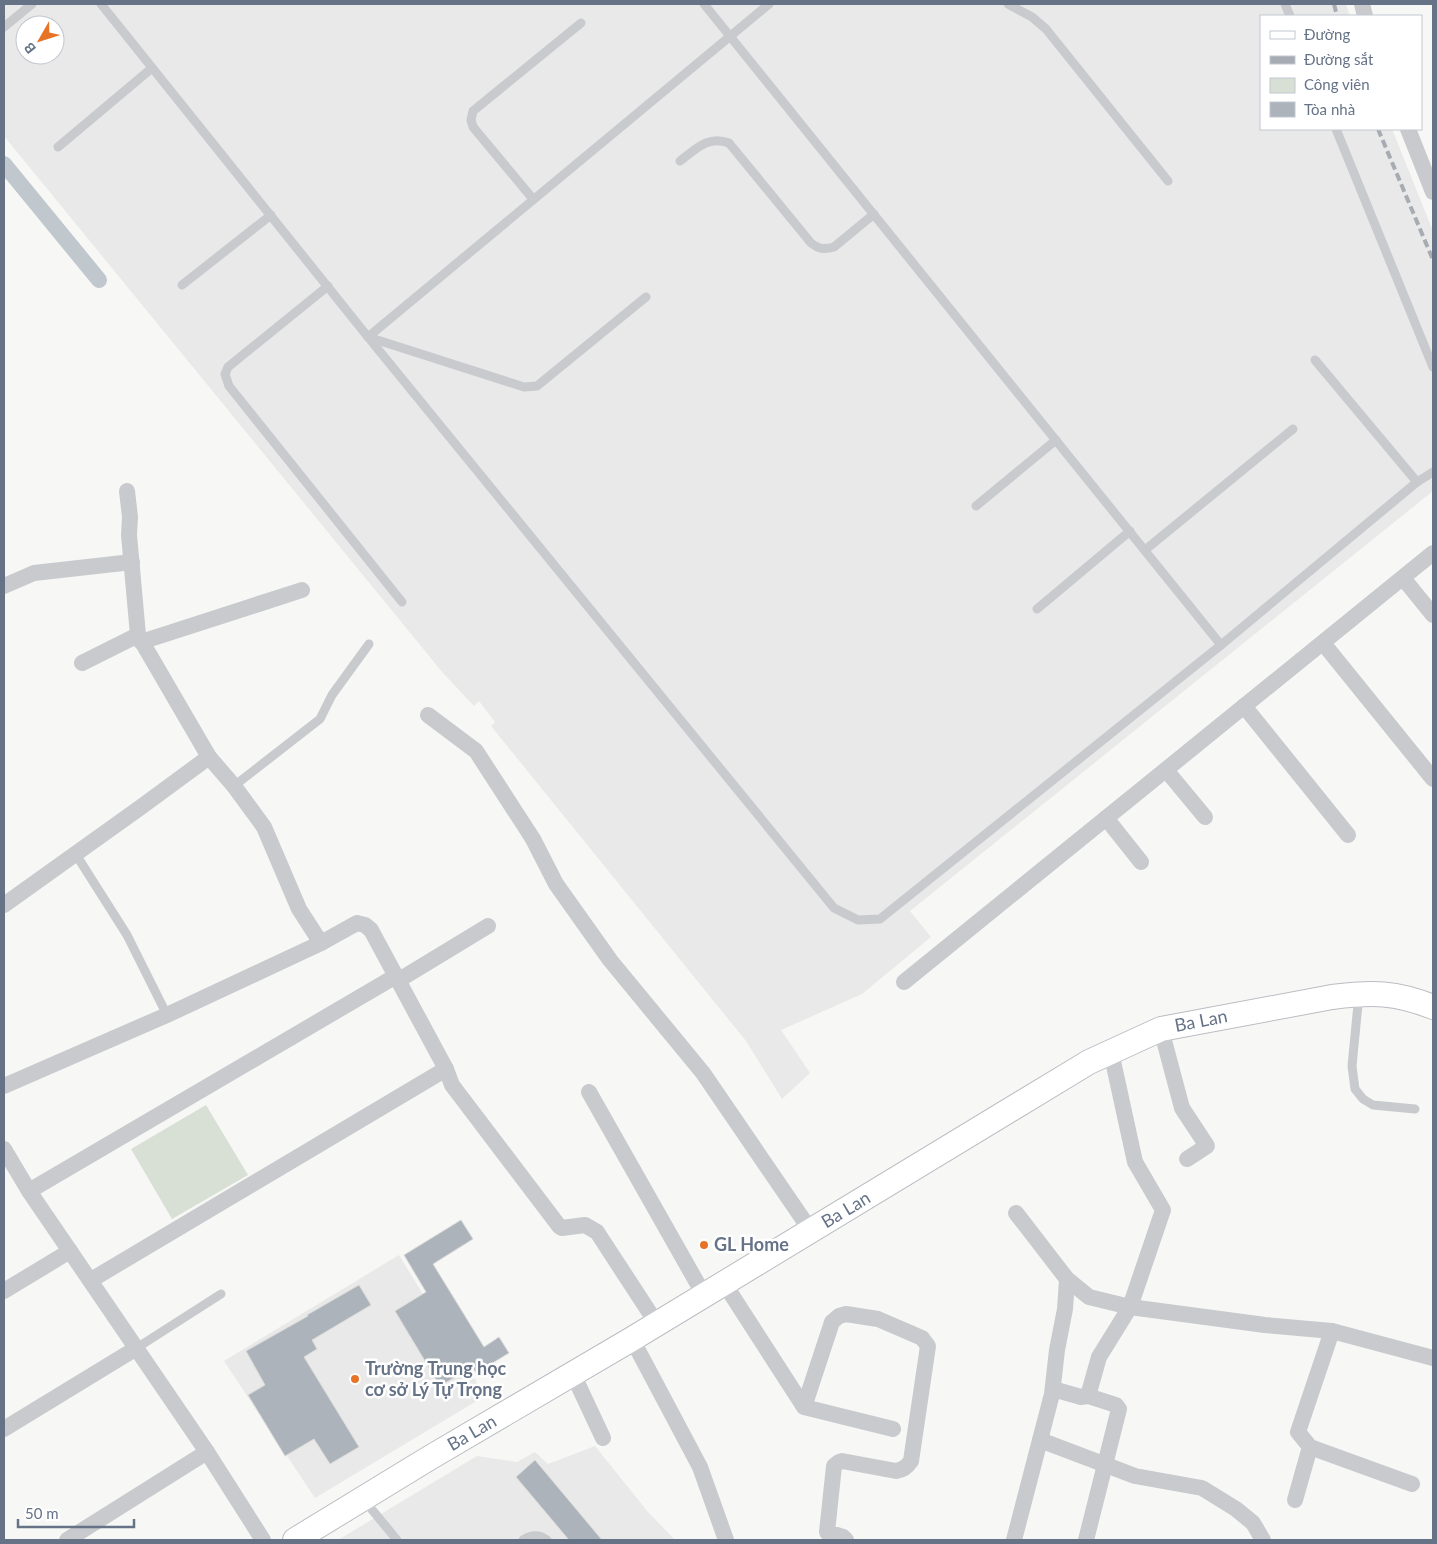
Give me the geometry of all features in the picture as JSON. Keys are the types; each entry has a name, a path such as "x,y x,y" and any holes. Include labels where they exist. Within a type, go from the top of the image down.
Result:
{"street":[{"path":"1408,130 1433,192"},
{"path":"127,491 139,638 209,757 234,786 264,827 299,910 321,943"},
{"path":"904,982 1433,553"},
{"path":"4,586 34,573 132,562"},
{"path":"1403,578 1433,616"},
{"path":"82,663 139,638 302,590"},
{"path":"1323,643 1433,779"},
{"path":"1244,706 1348,835"},
{"path":"428,715 476,751 533,839 562,891 610,960 703,1073 811,1231"},
{"path":"4,905 209,757"},
{"path":"1166,770 1205,817"},
{"path":"1106,818 1141,862"},
{"path":"4,1086 166,1015 321,943 357,923 365,925 371,930 446,1069 452,1085 559,1226 562,1228 585,1225 597,1232 657,1324"},
{"path":"29,1191 488,926"},
{"name":"Ba Lan","path":"295,1540 657,1324 1089,1062 1110,1052 1161,1029 1332,996 1359,993 1391,994 1416,1000 1433,1007"},
{"path":"1161,1029 1182,1108 1207,1146 1187,1159"},
{"path":"1088,1396 1099,1357 1130,1307 1163,1210 1135,1162 1110,1052"},
{"path":"91,1280 446,1069"},
{"path":"589,1092 704,1295"},
{"path":"4,1149 8,1167 29,1191 91,1280 135,1348 207,1452 263,1540"},
{"path":"1016,1213 1067,1279 1089,1297 1130,1307 1265,1325 1332,1331 1433,1358"},
{"path":"4,1291 70,1250"},
{"path":"1014,1540 1052,1389 1065,1309 1067,1279"},
{"path":"724,1283 804,1407 894,1429"},
{"path":"804,1407 832,1322 839,1316 851,1315 878,1319 922,1338 928,1346 911,1461 908,1465 902,1470 896,1471 842,1461 834,1466 827,1532 846,1540"},
{"path":"1332,1331 1298,1432 1310,1447 1412,1484"},
{"path":"632,1339 700,1467 726,1540"},
{"path":"4,1429 135,1348"},
{"path":"573,1374 604,1438"},
{"path":"1052,1389 1081,1397 1088,1396 1116,1405 1120,1409 1086,1540"},
{"path":"1040,1440 1135,1476 1202,1488 1236,1509 1253,1523 1263,1540"},
{"path":"1295,1500 1310,1447"},
{"path":"67,1540 207,1452"}],"lane":[{"path":"4,27 32,4"},
{"path":"101,4 368,337 834,908 858,920 880,919 1221,645 1417,482 1433,472"},
{"path":"704,4 1221,645"},
{"path":"368,337 729,35 769,4"},
{"path":"1008,4 1032,17 1046,29 1168,181"},
{"path":"533,199 473,127 471,120 473,111 581,23"},
{"path":"58,147 152,68"},
{"path":"1336,130 1433,368"},
{"path":"680,162 704,143 721,140 729,143 811,243 818,248 827,249 834,247 874,214"},
{"path":"182,285 271,215"},
{"path":"328,286 228,367 225,374 229,386 402,602"},
{"path":"368,337 524,388 537,386 646,297"},
{"path":"1315,360 1417,482"},
{"path":"1145,550 1293,428"},
{"path":"976,506 1056,440"},
{"path":"1037,609 1130,531"},
{"path":"234,786 320,718 332,695 369,644"},
{"path":"75,853 127,935 166,1015"},
{"path":"1359,993 1352,1066 1355,1089 1372,1105 1415,1109"},
{"path":"135,1348 221,1294"},
{"path":"363,1498 397,1540"},
{"path":"523,1540 528,1536 534,1535 541,1536 547,1540"}],"shaded area":[{"path":"4,4 1346,4 1350,15 1260,15 1260,130 1392,130 1433,231 1433,491 910,911 931,937 862,994 781,1030 810,1073 782,1099 746,1041 491,726 495,722 479,701 474,706 443,673 4,136"},
{"name":"Trường Trung học cơ sở Lý Tự Trọng","path":"399,1255 485,1396 315,1498 224,1361"},
{"path":"595,1446 648,1512 675,1540 338,1540 477,1456 517,1462 535,1452 548,1464"}],"green space":[{"path":"206,1105 248,1175 172,1219 131,1149"}],"building":[{"path":"461,1220 473,1239 433,1264 484,1347 499,1337 509,1353 476,1373 472,1367 440,1386 395,1311 426,1292 404,1255"},
{"path":"359,1285 371,1305 312,1340 317,1349 304,1357 359,1447 330,1464 314,1439 285,1456 248,1395 265,1385 246,1351"},
{"path":"535,1460 602,1540 569,1540 516,1477"}],"waterway":[{"path":"4,164 99,280"}],"railway":[{"path":"1334,4 1337,15"},
{"path":"1378,130 1433,260"}],"place":[{"name":"GL Home","path":"704,1245"},
{"name":"Trường Trung học cơ sở Lý Tự Trọng","path":"355,1379"}]}
